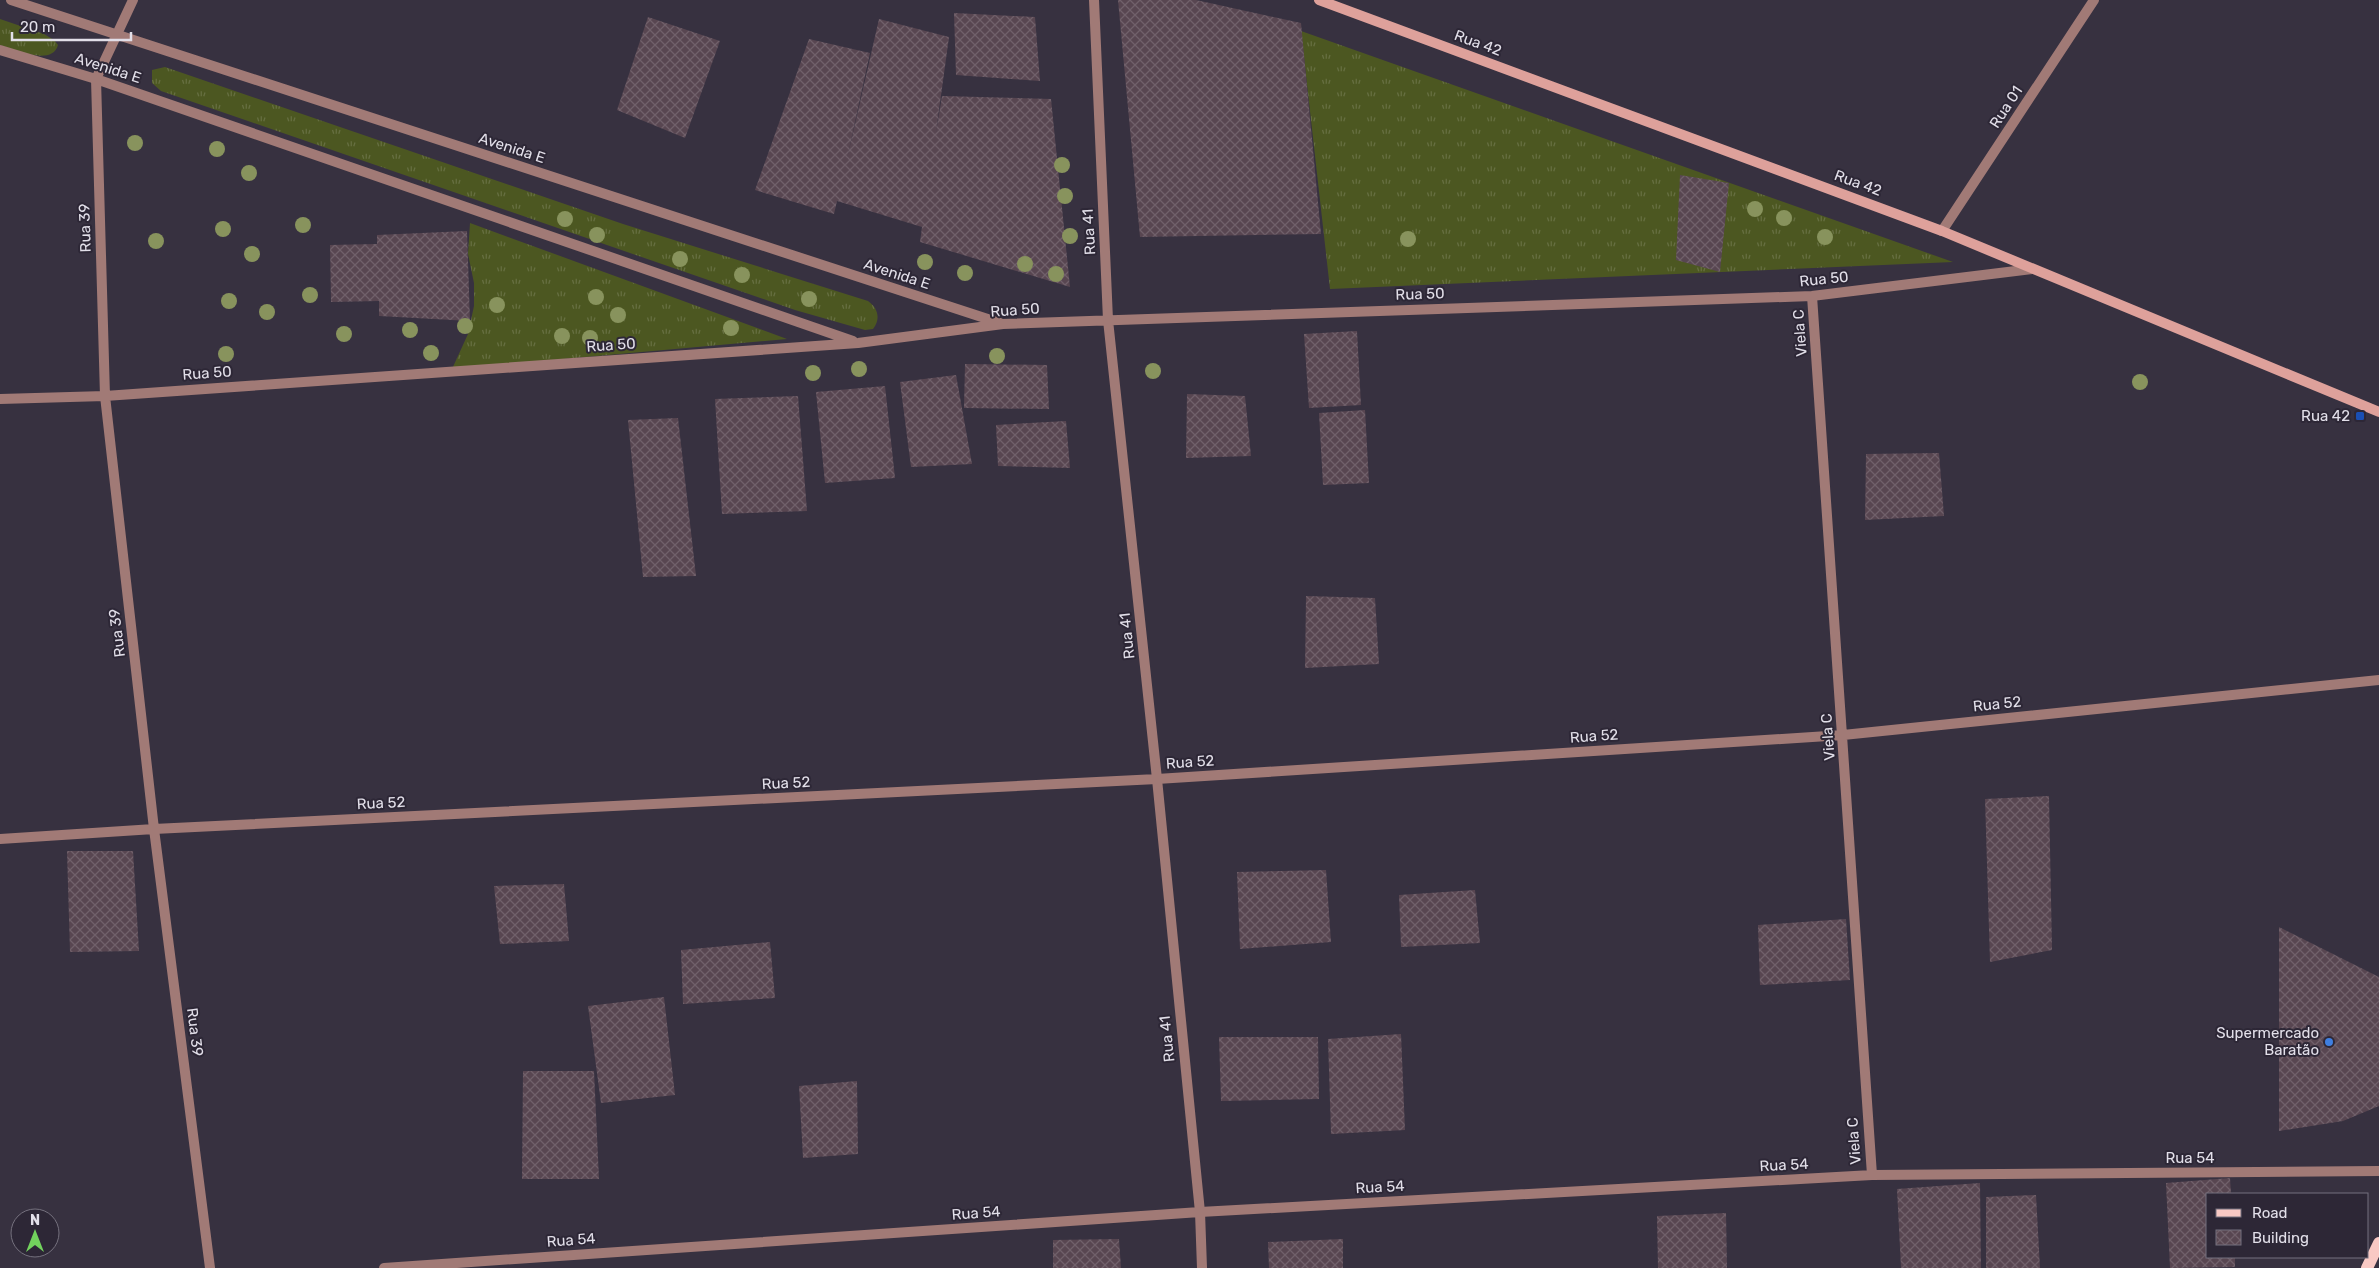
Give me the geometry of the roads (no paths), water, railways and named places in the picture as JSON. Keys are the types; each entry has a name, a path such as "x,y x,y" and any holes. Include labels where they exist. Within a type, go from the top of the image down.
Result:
{"main road":[{"path":"2367,1268 2379,1243"}],"street":[{"name":"Avenida E","path":"11,0 1003,324"},
{"name":"Rua 39","path":"133,0 96,79 105,396 154,830 210,1268"},
{"name":"Rua 41","path":"1094,0 1108,320 1157,779 1200,1212 1202,1268"},
{"name":"Rua 42","path":"1319,0 1346,5 1942,231 2379,412"},
{"name":"Rua 01","path":"1942,231 2094,0"},
{"name":"Avenida E","path":"0,50 96,79 858,343"},
{"name":"Rua 50","path":"0,399 105,396 858,343 1003,324 1812,296 2032,269"},
{"name":"Viela C","path":"1812,296 1872,1175"},
{"name":"Rua 52","path":"0,839 1157,779 1843,735 2379,680"},
{"name":"Rua 54","path":"384,1268 1200,1212 1872,1175 2379,1171"}],"place":[{"name":"Rua 42","path":"2360,416"},
{"name":"Supermercado Baratão","path":"2329,1042"}]}
